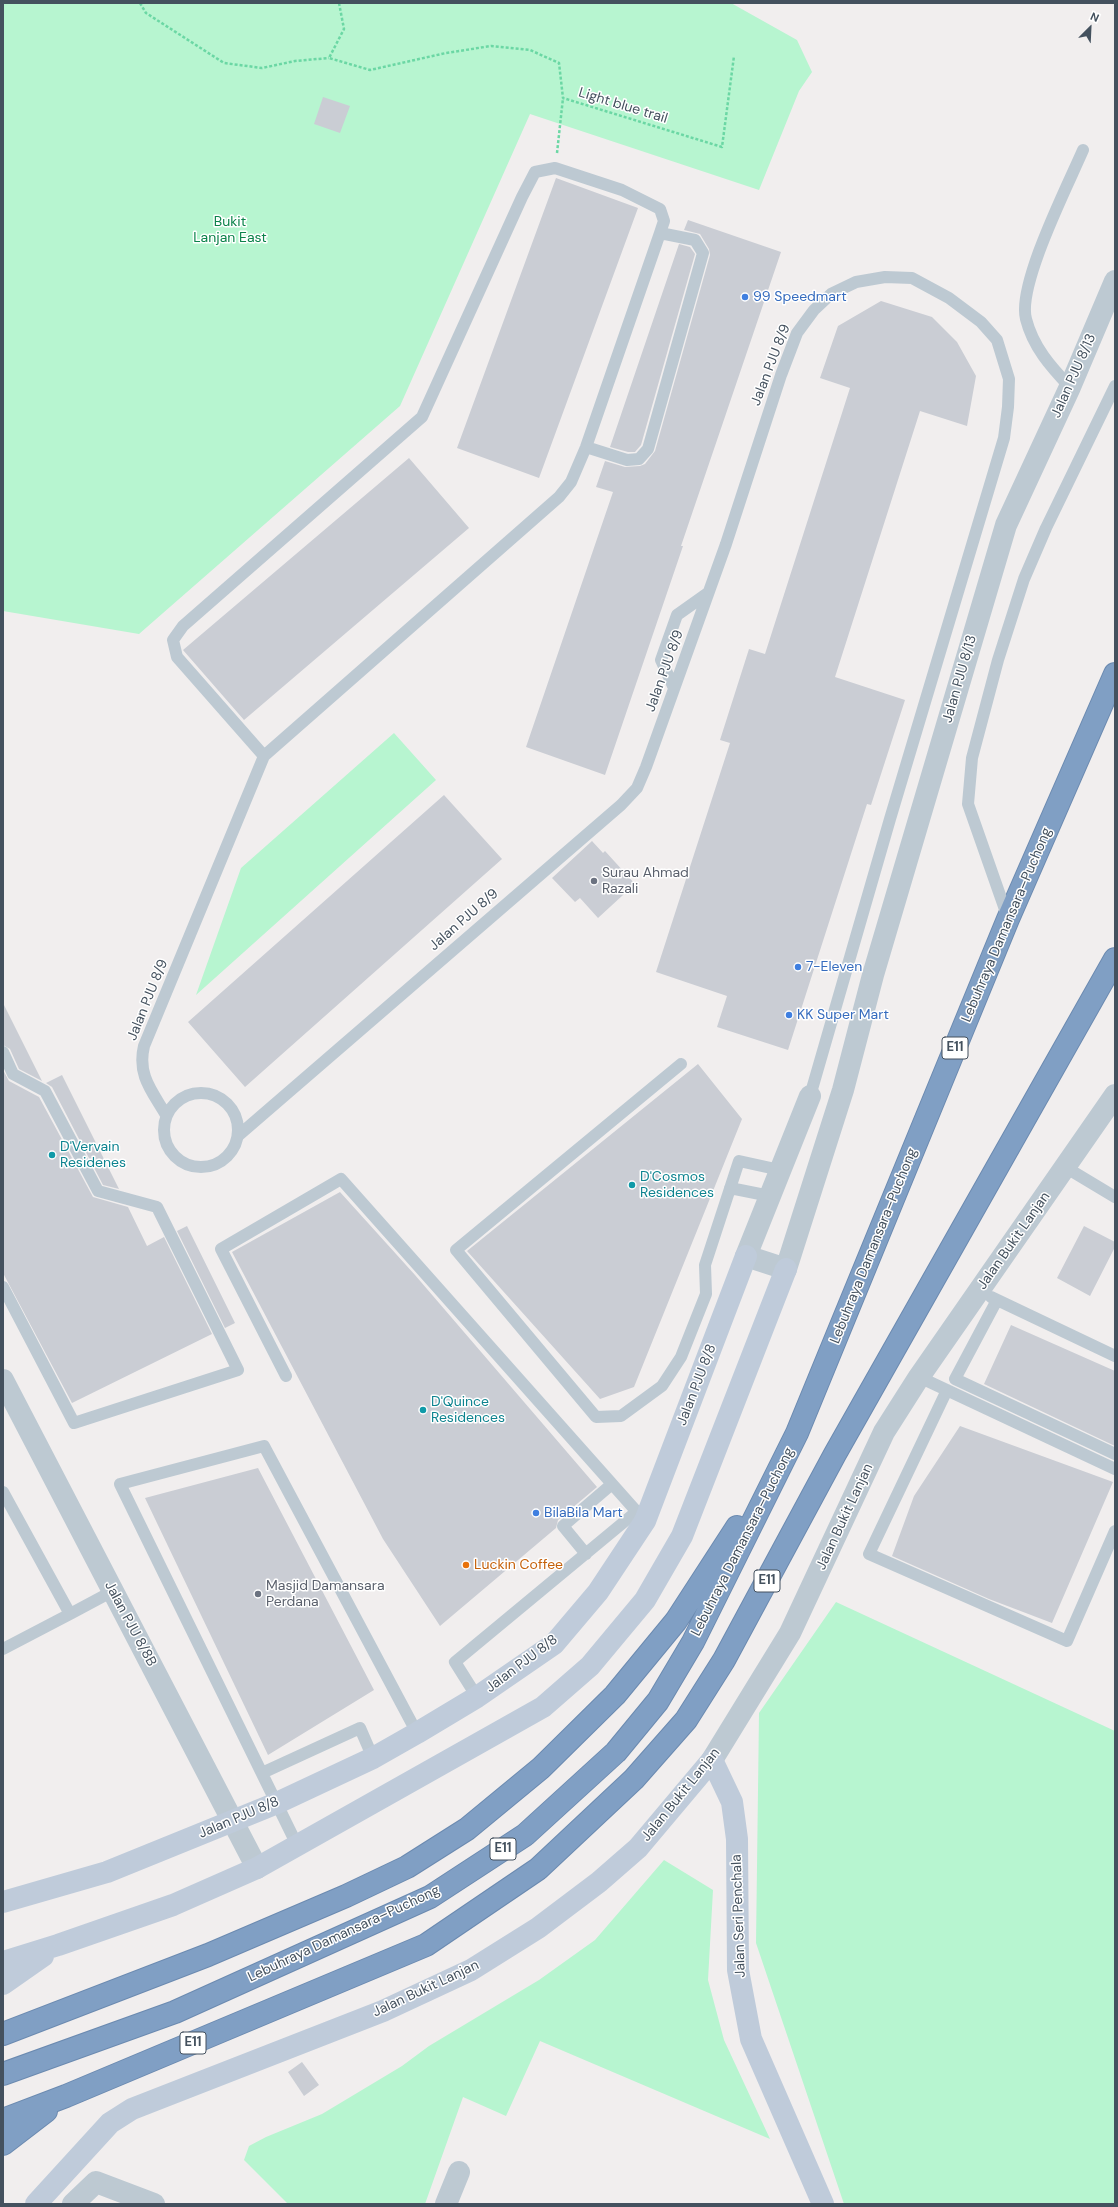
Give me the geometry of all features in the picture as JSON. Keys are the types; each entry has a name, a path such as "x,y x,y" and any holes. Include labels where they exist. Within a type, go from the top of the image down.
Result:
{"highway":[{"name":"Lebuhraya Damansara–Puchong","path":"3,2074 175,2012 430,1897 525,1835 616,1752 658,1701 693,1642 797,1433 1008,919 1115,674"},
{"name":"E11","path":"3,2120 66,2096 426,1946 538,1869 634,1779 686,1720 724,1660 835,1454 1108,983 1115,959"},
{"path":"3,2034 208,1954 346,1896 407,1867 467,1829 541,1768 615,1695 676,1621 797,1433"},
{"path":"3,2144 66,2096"}],"street":[{"name":"Jalan PJU 8/13","path":"805,1210 843,1090 873,974 1006,526 1070,387 1115,281"},
{"path":"782,1166 820,1113 843,1090"},
{"name":"Jalan Bukit Lanjan","path":"36,2204 110,2123 132,2109 383,2011 471,1970 538,1928 599,1882 638,1848 712,1760 790,1633 884,1432 919,1377 988,1296 1065,1167 1115,1095"},
{"path":"3,1962 58,1945 173,1905 258,1868 298,1847 543,1708 590,1666 645,1600 682,1536 786,1269 805,1210 814,1153 810,1127 810,1096"},
{"name":"Jalan PJU 8/8","path":"3,1902 107,1872 277,1803 373,1758 417,1733 477,1697 554,1644 598,1592 641,1516 810,1096"},
{"path":"746,1256 786,1269"},
{"name":"Jalan PJU 8/8B","path":"3,1380 9,1406 113,1592 258,1868"},
{"name":"Jalan Seri Penchala","path":"712,1760 732,1802 736,1839 738,1970 751,2039 823,2204"},
{"path":"3,1984 58,1945"},
{"path":"446,2204 459,2172"},
{"path":"72,2204 96,2182 154,2204"}],"lane":[{"path":"1070,387 1042,357 1025,318 1025,297 1031,272 1083,150"},
{"name":"Jalan PJU 8/9","path":"555,168 622,190 660,209 664,221 586,447 571,482 558,497 264,756 144,1046 141,1060 143,1075 166,1116 163,1128 165,1140 170,1152 180,1161 191,1166 204,1167 216,1164 231,1152 239,1135 621,805 637,788 646,767 708,593 781,375 797,333 814,310 831,294 856,282 885,277 912,278 949,298 981,322 997,340 1008,379 1008,407 1004,438 892,811 810,1096"},
{"path":"264,756 177,657 173,640 189,620 422,417 522,197 535,172 555,168"},
{"path":"586,447 628,460 639,459 648,449 703,253 695,240 660,233"},
{"path":"1008,919 968,804 972,758 998,660 1024,579 1046,528 1115,386"},
{"path":"674,688 660,660 677,615 708,593"},
{"path":"3,1052 13,1074 45,1091 98,1191 157,1207 238,1370 74,1423 3,1287"},
{"path":"681,1064 456,1250 596,1417 621,1416 662,1386 681,1357 706,1294 705,1265 739,1160 782,1166"},
{"path":"166,1116 172,1105 182,1097 193,1093 205,1092 217,1095 227,1102 234,1112 238,1123 239,1135"},
{"path":"1065,1167 1115,1197"},
{"path":"286,1376 221,1249 341,1179 641,1516 586,1554 456,1662 477,1697"},
{"path":"730,1188 770,1196"},
{"path":"1115,1356 988,1296 955,1379 1115,1454"},
{"path":"919,1377 1115,1469"},
{"path":"947,1390 869,1554 1067,1641 1115,1531"},
{"path":"298,1847 120,1484 264,1446 417,1733"},
{"path":"586,1554 563,1526 612,1484"},
{"path":"3,1492 70,1614"},
{"path":"3,1649 113,1592"},
{"path":"262,1773 360,1728 373,1758"},
{"path":"3,2125 66,2096"}],"path":[{"path":"140,3 146,13 224,63 262,68 295,60 329,58 344,29 339,3"},
{"name":"Light blue trail","path":"329,58 370,70 446,53 491,46 530,50 559,63 563,98 722,148 734,56"},
{"path":"555,168 563,98"}],"green space":[{"name":"Bukit Lanjan East","path":"3,3 731,3 797,40 812,72 799,91 759,190 530,114 400,406 139,634 3,611"},
{"path":"394,733 436,780 196,995 241,868"},
{"path":"836,1602 1115,1731 1115,2204 844,2204 756,1943 759,1713"},
{"path":"664,1860 713,1890 708,1980 724,2040 770,2139 540,2041 506,2116 463,2097 425,2204 288,2204 244,2160 249,2146 266,2137 322,2114 402,2066 429,2046 539,1980 595,1940"}],"building":[{"path":"323,97 350,106 340,133 314,124"},
{"path":"556,178 638,208 539,478 457,448"},
{"path":"688,220 781,252 605,775 526,747 613,492 596,487 605,461 625,467 640,466 645,464 655,451 710,255 709,249 700,234 684,230"},
{"path":"679,244 690,247 695,254 641,445 635,452 628,452 610,447"},
{"path":"881,301 932,317 957,342 976,376 967,426 920,411 835,677 905,700 871,805 867,804 788,1050 717,1027 727,996 656,972 730,743 720,740 749,649 765,654 850,388 820,378 838,326"},
{"path":"409,458 469,528 244,720 183,650"},
{"path":"444,795 502,859 245,1087 188,1022"},
{"name":"Surau Ahmad Razali","path":"592,841 603,853 605,851 635,884 598,918 580,898 575,902 552,878"},
{"path":"3,1003 42,1081 19,1069 10,1049 3,1045"},
{"name":"D'Cosmos Residences","path":"698,1064 742,1119 634,1387 600,1399 467,1251"},
{"name":"D'Vervain Residenes","path":"3,1070 9,1081 39,1097 93,1197 128,1207 147,1246 164,1237 212,1334 72,1403 3,1273"},
{"path":"62,1075 119,1189 103,1185 52,1087 46,1083"},
{"name":"D'Quince Residences","path":"340,1192 415,1275 597,1487 558,1520 556,1528 440,1626 383,1539 232,1252"},
{"path":"187,1226 235,1323 225,1328 177,1231"},
{"path":"1084,1226 1115,1242 1115,1247 1090,1296 1057,1278"},
{"path":"1011,1325 1115,1371 1115,1446 984,1384"},
{"path":"960,1426 1113,1482 1052,1623 989,1599 892,1556 914,1496"},
{"name":"Masjid Damansara Perdana","path":"258,1468 374,1690 268,1755 145,1498"},
{"path":"302,2062 319,2085 304,2096 288,2072"}],"place":[{"name":"99 Speedmart","path":"745,297"},
{"name":"Surau Ahmad Razali","path":"594,881"},
{"name":"7-Eleven","path":"798,967"},
{"name":"KK Super Mart","path":"789,1015"},
{"name":"D'Vervain Residenes","path":"52,1155"},
{"name":"D'Cosmos Residences","path":"632,1185"},
{"name":"D'Quince Residences","path":"423,1410"},
{"name":"BilaBila Mart","path":"536,1513"},
{"name":"Luckin Coffee","path":"466,1565"},
{"name":"Masjid Damansara Perdana","path":"258,1594"}]}
